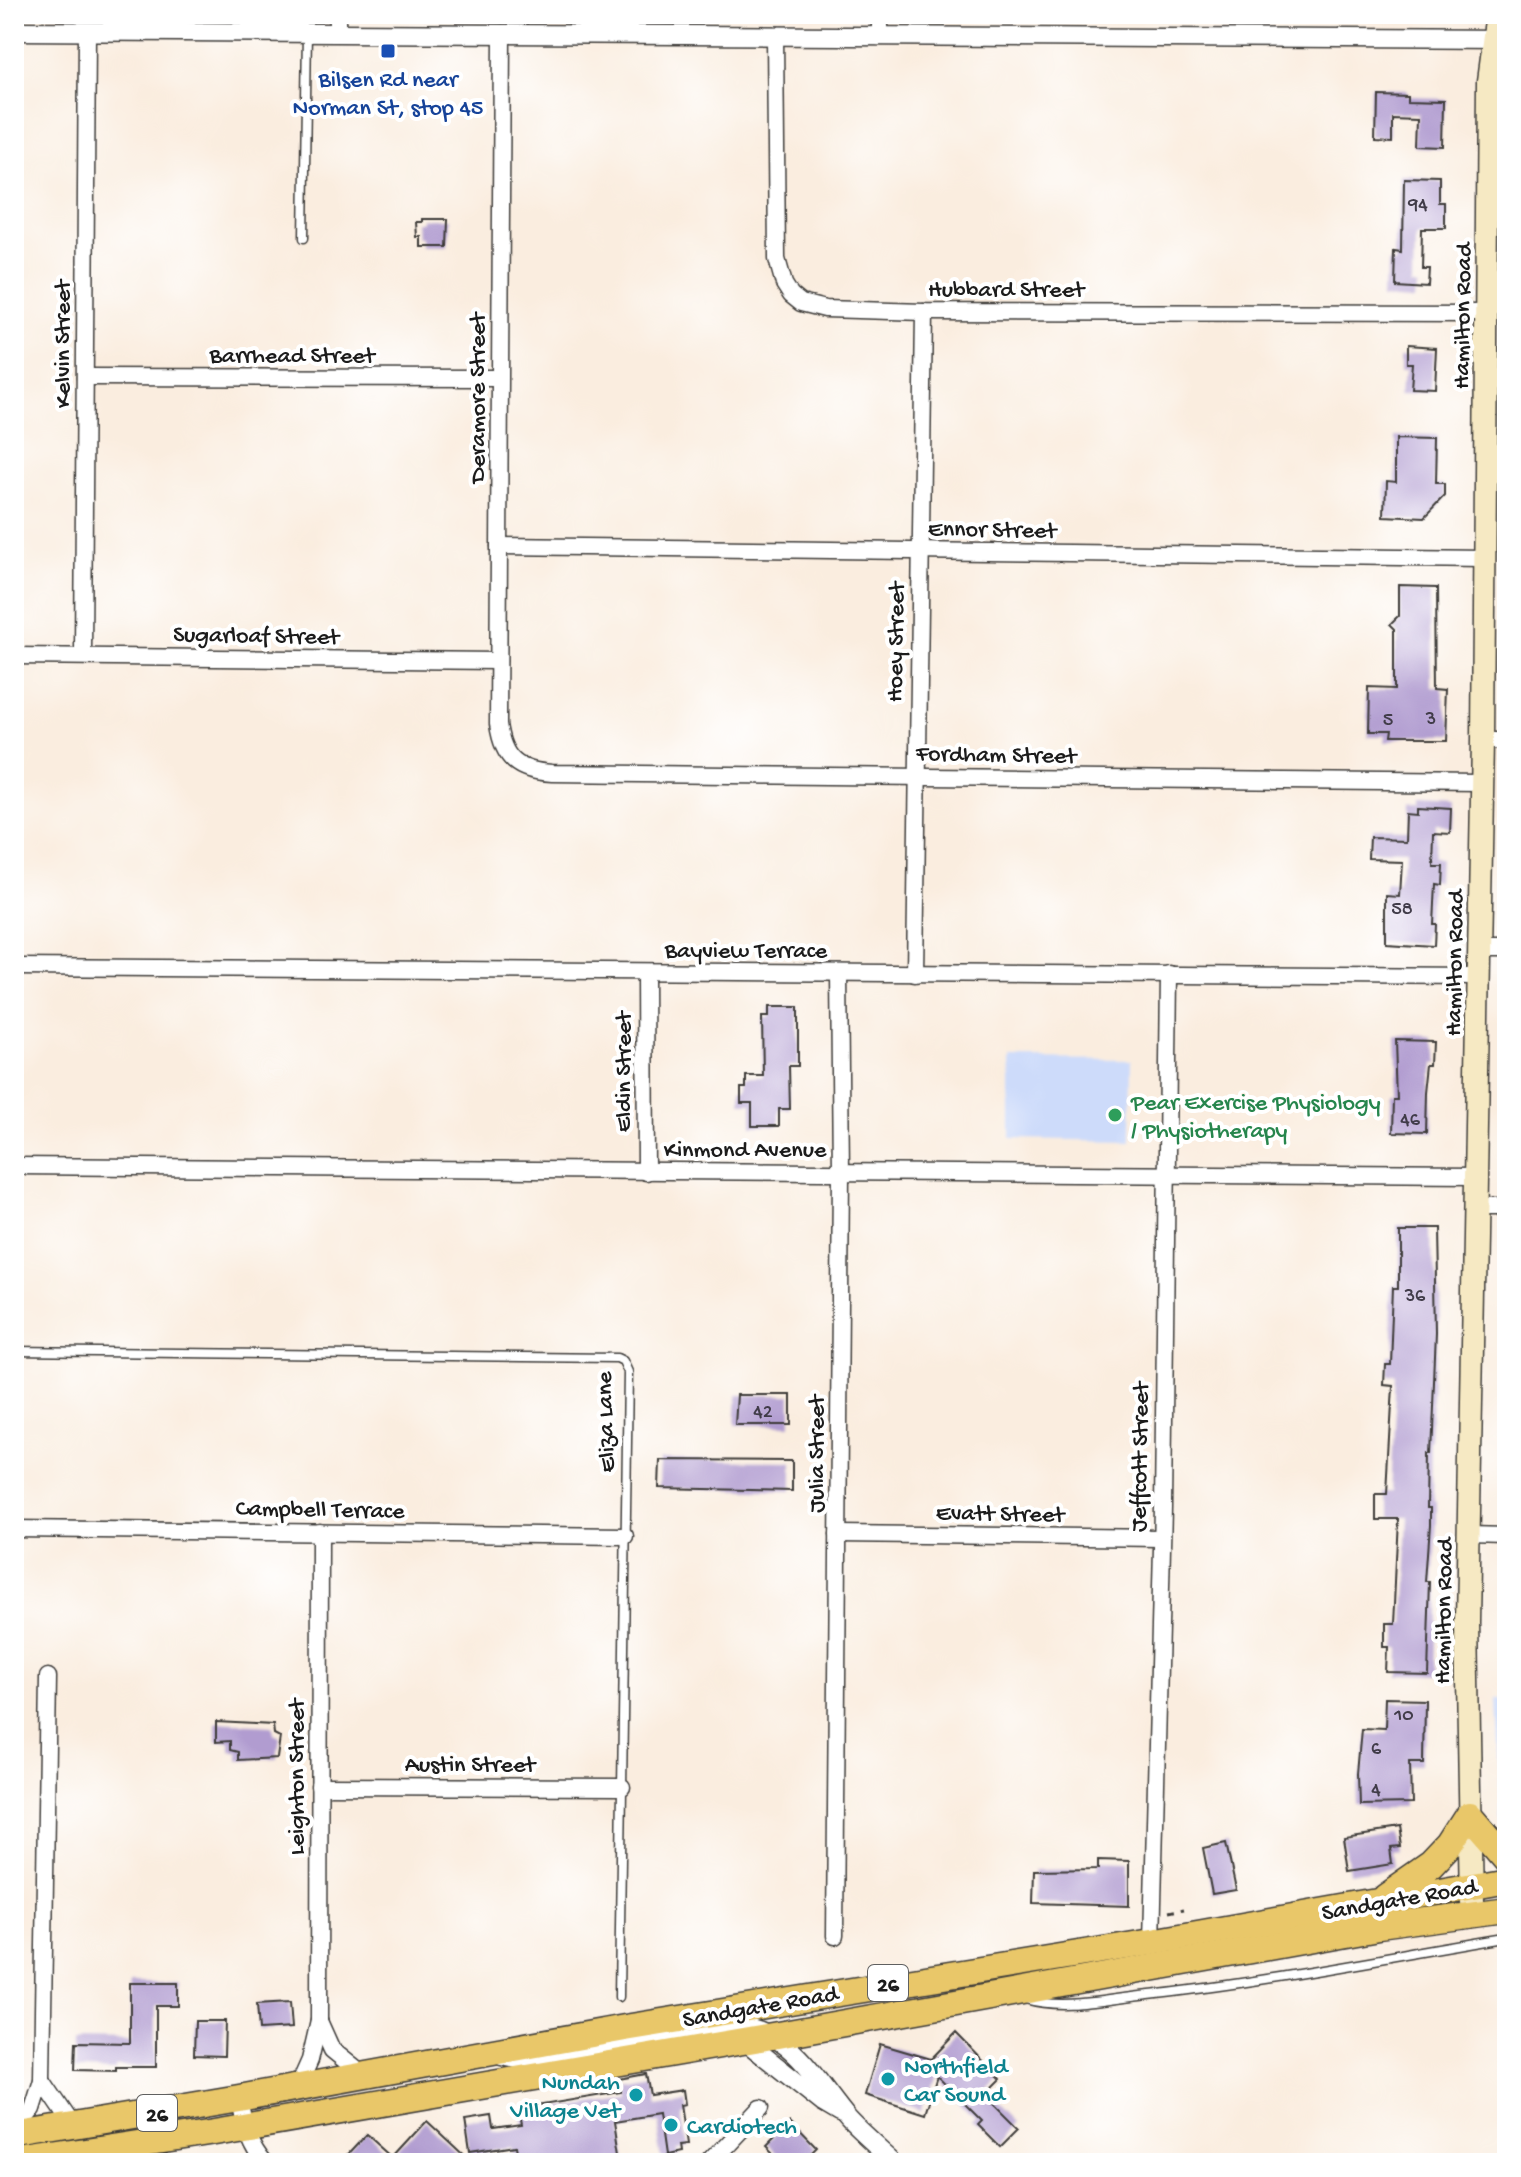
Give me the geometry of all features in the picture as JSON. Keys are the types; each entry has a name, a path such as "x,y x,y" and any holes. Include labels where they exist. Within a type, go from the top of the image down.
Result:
{"highway":[{"path":"1379,1902 1431,1865 1450,1845 1470,1814 1507,1857"},
{"name":"Sandgate Road","path":"14,2134 74,2127 836,1992 1152,1942 1507,1879"},
{"name":"Sandgate Road","path":"14,2163 745,2041 1379,1927 1507,1910"}],"main road":[{"name":"Hamilton Road","path":"1473,1914 1467,1702 1469,1535 1483,740 1488,81 1499,40 1497,14"}],"street":[{"path":"609,34 610,14"},
{"path":"880,14 880,35"},
{"path":"14,31 87,31 163,22 307,31 337,23 502,33 1499,40"},
{"name":"Kelvin Street","path":"83,656 87,31"},
{"name":"Deramore Street","path":"502,33 498,661 500,736 512,761"},
{"name":"Hubbard Street","path":"775,35 776,243 784,284 791,295 813,307 924,312 1487,313"},
{"name":"Hoey Street","path":"915,974 924,312"},
{"name":"Barrhead Street","path":"85,377 499,378"},
{"name":"Ennor Street","path":"499,546 1484,558"},
{"name":"Sugarloaf Street","path":"14,656 498,661"},
{"path":"1483,740 1507,740"},
{"name":"Fordham Street","path":"512,761 529,770 552,773 1481,783"},
{"path":"1479,951 1507,951"},
{"name":"Bayview Terrace","path":"14,967 1478,977"},
{"name":"Eldin Street","path":"645,972 646,1172"},
{"name":"Julia Street","path":"835,1936 841,1172 839,973"},
{"name":"Jeffcott Street","path":"1152,1942 1169,974"},
{"name":"Kinmond Avenue","path":"14,1166 1476,1177"},
{"path":"1476,1209 1507,1209"},
{"name":"Campbell Terrace","path":"14,1529 625,1536"},
{"name":"Leighton Street","path":"298,2087 310,2060 319,2021 320,1532"},
{"name":"Evatt Street","path":"838,1534 1161,1538"},
{"path":"1469,1535 1507,1536"},
{"path":"14,2134 33,2109 42,2080 48,1677"},
{"name":"Austin Street","path":"319,1786 622,1787"},
{"name":"Leighton Street","path":"319,2021 332,2050 363,2075"},
{"path":"484,2054 528,2061 732,2026 744,2027 772,2036 806,2064 849,2119 895,2163"},
{"path":"745,2041 823,2103 849,2119"},
{"path":"42,2080 74,2127"},
{"path":"239,2098 244,2127 254,2148 266,2163"},
{"path":"709,2163 761,2108"}],"lane":[{"path":"304,238 307,31"},
{"name":"Eliza Lane","path":"14,1351 620,1358 628,1372 619,1997"},
{"name":"Sandgate Road","path":"1010,1994 1058,2004 1189,1991 1507,1938"}],"path":[{"path":"1169,1912 1184,1909"}],"shaded area":[{"path":"1011,1059 1132,1060 1131,1141 1011,1139"},
{"path":"1496,1699 1507,1699 1507,1833 1501,1819"}],"building":[{"path":"1376,92 1408,93 1408,98 1446,99 1445,147 1420,146 1421,114 1393,113 1393,137 1375,136"},
{"path":"1404,180 1440,181 1440,204 1446,204 1446,228 1422,228 1421,267 1427,267 1426,283 1395,281 1396,248 1403,249"},
{"path":"422,219 448,219 447,247 421,247 416,222 422,222"},
{"path":"1406,346 1437,348 1435,391 1410,390 1412,364 1406,364"},
{"path":"1396,437 1437,438 1436,484 1445,484 1445,496 1424,518 1385,516 1386,481 1396,482"},
{"path":"1400,587 1436,588 1437,688 1448,689 1446,741 1385,741 1386,734 1368,734 1369,688 1397,689 1397,629 1392,624 1400,616"},
{"path":"1418,806 1451,808 1450,832 1433,831 1432,863 1441,863 1440,885 1434,884 1434,945 1387,942 1387,893 1400,894 1402,860 1369,859 1370,837 1407,838 1408,810 1418,811"},
{"path":"769,1007 798,1007 798,1066 789,1066 790,1109 779,1109 779,1126 752,1126 752,1103 741,1103 741,1088 746,1088 746,1076 763,1076 762,1017 769,1017"},
{"path":"1395,1041 1436,1042 1435,1064 1431,1064 1428,1092 1427,1134 1391,1133 1392,1095 1397,1095"},
{"path":"1398,1228 1434,1228 1436,1334 1429,1453 1428,1508 1431,1508 1431,1525 1427,1582 1430,1582 1427,1673 1388,1672 1389,1647 1384,1647 1384,1624 1393,1624 1398,1519 1375,1519 1375,1494 1387,1494 1393,1386 1384,1385 1385,1364 1390,1364 1393,1286 1398,1286"},
{"path":"737,1395 791,1395 791,1425 735,1425"},
{"path":"660,1460 792,1461 792,1491 659,1488"},
{"path":"1385,1699 1425,1700 1424,1764 1410,1764 1411,1804 1359,1805 1362,1729 1384,1730"},
{"path":"216,1722 273,1725 274,1734 280,1737 277,1758 238,1760 238,1752 230,1750 230,1741 216,1742"},
{"path":"1397,1829 1400,1848 1391,1849 1393,1864 1349,1871 1344,1837"},
{"path":"1226,1843 1236,1890 1212,1894 1203,1848"},
{"path":"1098,1860 1129,1861 1129,1906 1033,1903 1034,1870 1098,1869"},
{"path":"130,1983 178,1983 178,2006 156,2006 156,2067 116,2067 116,2071 75,2070 76,2042 130,2043"},
{"path":"290,2002 292,2028 259,2030 257,2004"},
{"path":"195,2021 225,2021 224,2056 194,2055"},
{"path":"956,2033 1001,2079 990,2090 993,2093 989,2098 1019,2128 1000,2147 978,2125 982,2121 937,2076 925,2114 865,2095 880,2044 931,2059"},
{"path":"646,2074 650,2095 683,2090 685,2104 680,2105 686,2145 677,2146 678,2153 664,2156 658,2114 615,2121 621,2159 598,2163 517,2163 514,2146 470,2153 465,2120 491,2116 493,2129 521,2125 518,2109 621,2092 619,2079"},
{"path":"427,2121 472,2163 341,2163 367,2135 393,2158"},
{"path":"790,2123 816,2150 803,2163 782,2163 766,2147"}],"place":[{"name":"Bilsen Rd near Norman St, stop 45","path":"388,51"},
{"name":"Pear Exercise Physiology / Physiotherapy","path":"1115,1115"},
{"name":"Northfield Car Sound","path":"888,2079"},
{"name":"Nundah Village Vet","path":"636,2095"},
{"name":"Cardiotech","path":"671,2125"}]}
